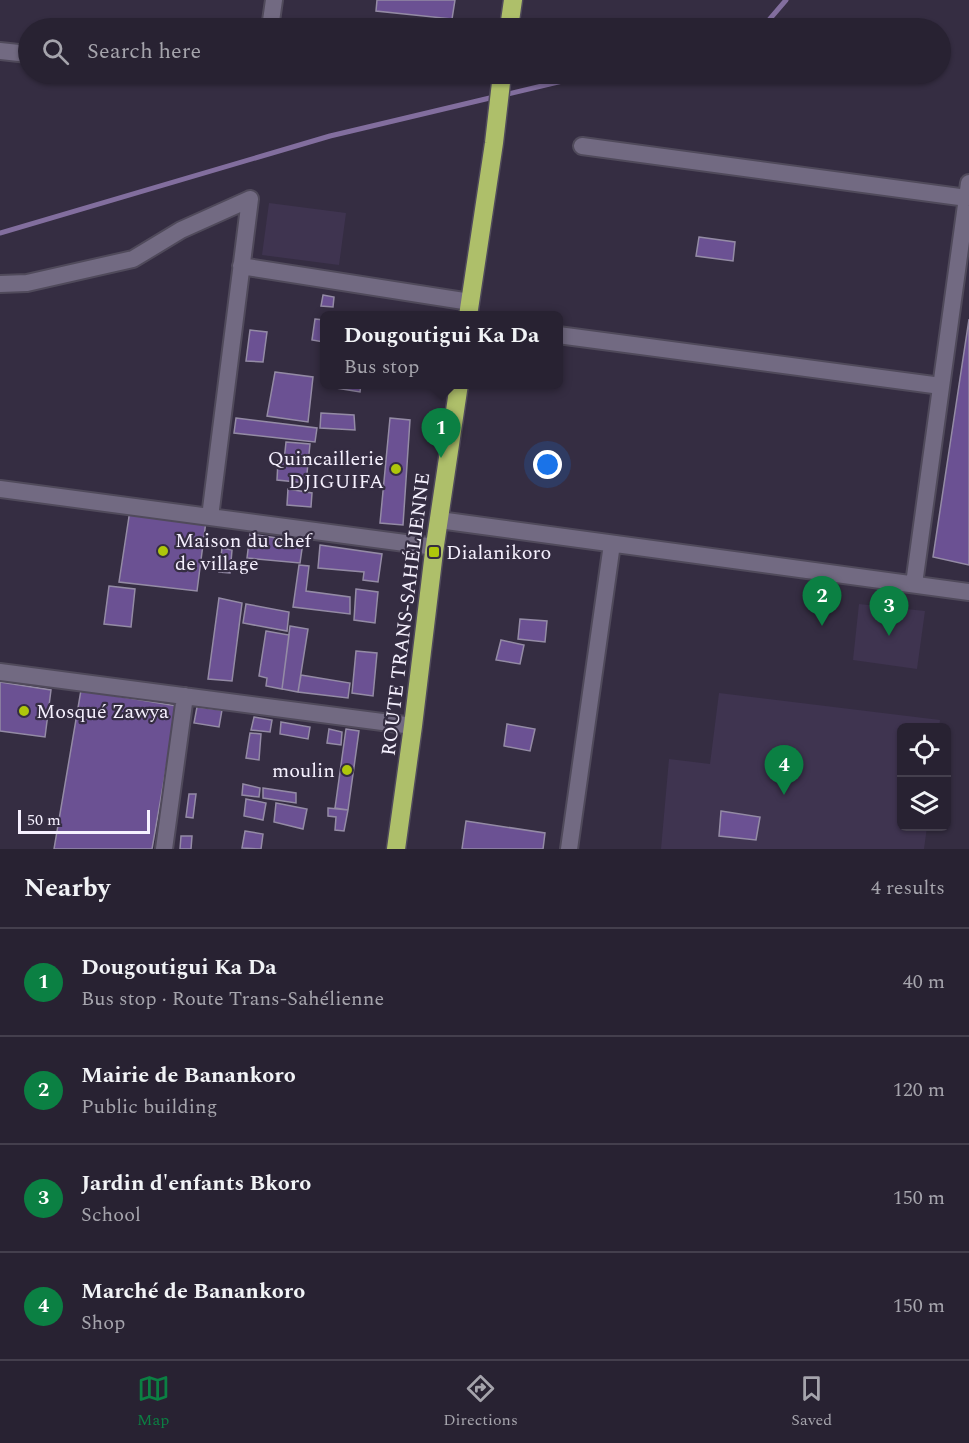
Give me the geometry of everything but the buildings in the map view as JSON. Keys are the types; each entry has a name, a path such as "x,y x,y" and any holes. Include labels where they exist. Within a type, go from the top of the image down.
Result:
{"highway":[{"path":"510,18 513,0"},
{"path":"469,309 501,84"},
{"name":"ROUTE TRANS-SAHÉLIENNE","path":"396,849 435,547 458,389"}],"street":[{"path":"271,18 274,0"},
{"path":"0,51 18,53"},
{"path":"582,146 968,190 914,584"},
{"path":"0,284 27,283 133,259 181,231 250,198 210,517"},
{"path":"241,266 469,309"},
{"path":"563,335 941,386"},
{"path":"0,489 435,547"},
{"path":"439,520 969,592"},
{"path":"570,849 612,544"},
{"path":"0,672 413,726"},
{"path":"165,849 185,696"}],"shaded area":[{"path":"269,203 346,213 339,265 262,255"},
{"path":"859,604 925,611 917,669 853,660"},
{"path":"719,693 940,720 940,723 897,723 897,831 926,831 924,849 661,849 669,759 710,764"}],"waterway":[{"path":"771,18 786,0"},
{"path":"504,95 550,84"},
{"path":"0,233 330,136 494,97"}],"place":[{"name":"Dougoutigui Ka Da","path":"441,458"},
{"name":"Quincaillerie DJIGUIFA","path":"396,469"},
{"name":"Maison du chef de village","path":"163,551"},
{"name":"Dialanikoro","path":"434,552"},
{"name":"Mairie de Banankoro","path":"822,626"},
{"name":"Jardin d'enfants Bkoro","path":"889,636"},
{"name":"Mosqué Zawya","path":"24,711"},
{"name":"moulin","path":"347,770"},
{"name":"Marché de Banankoro","path":"784,795"}]}
